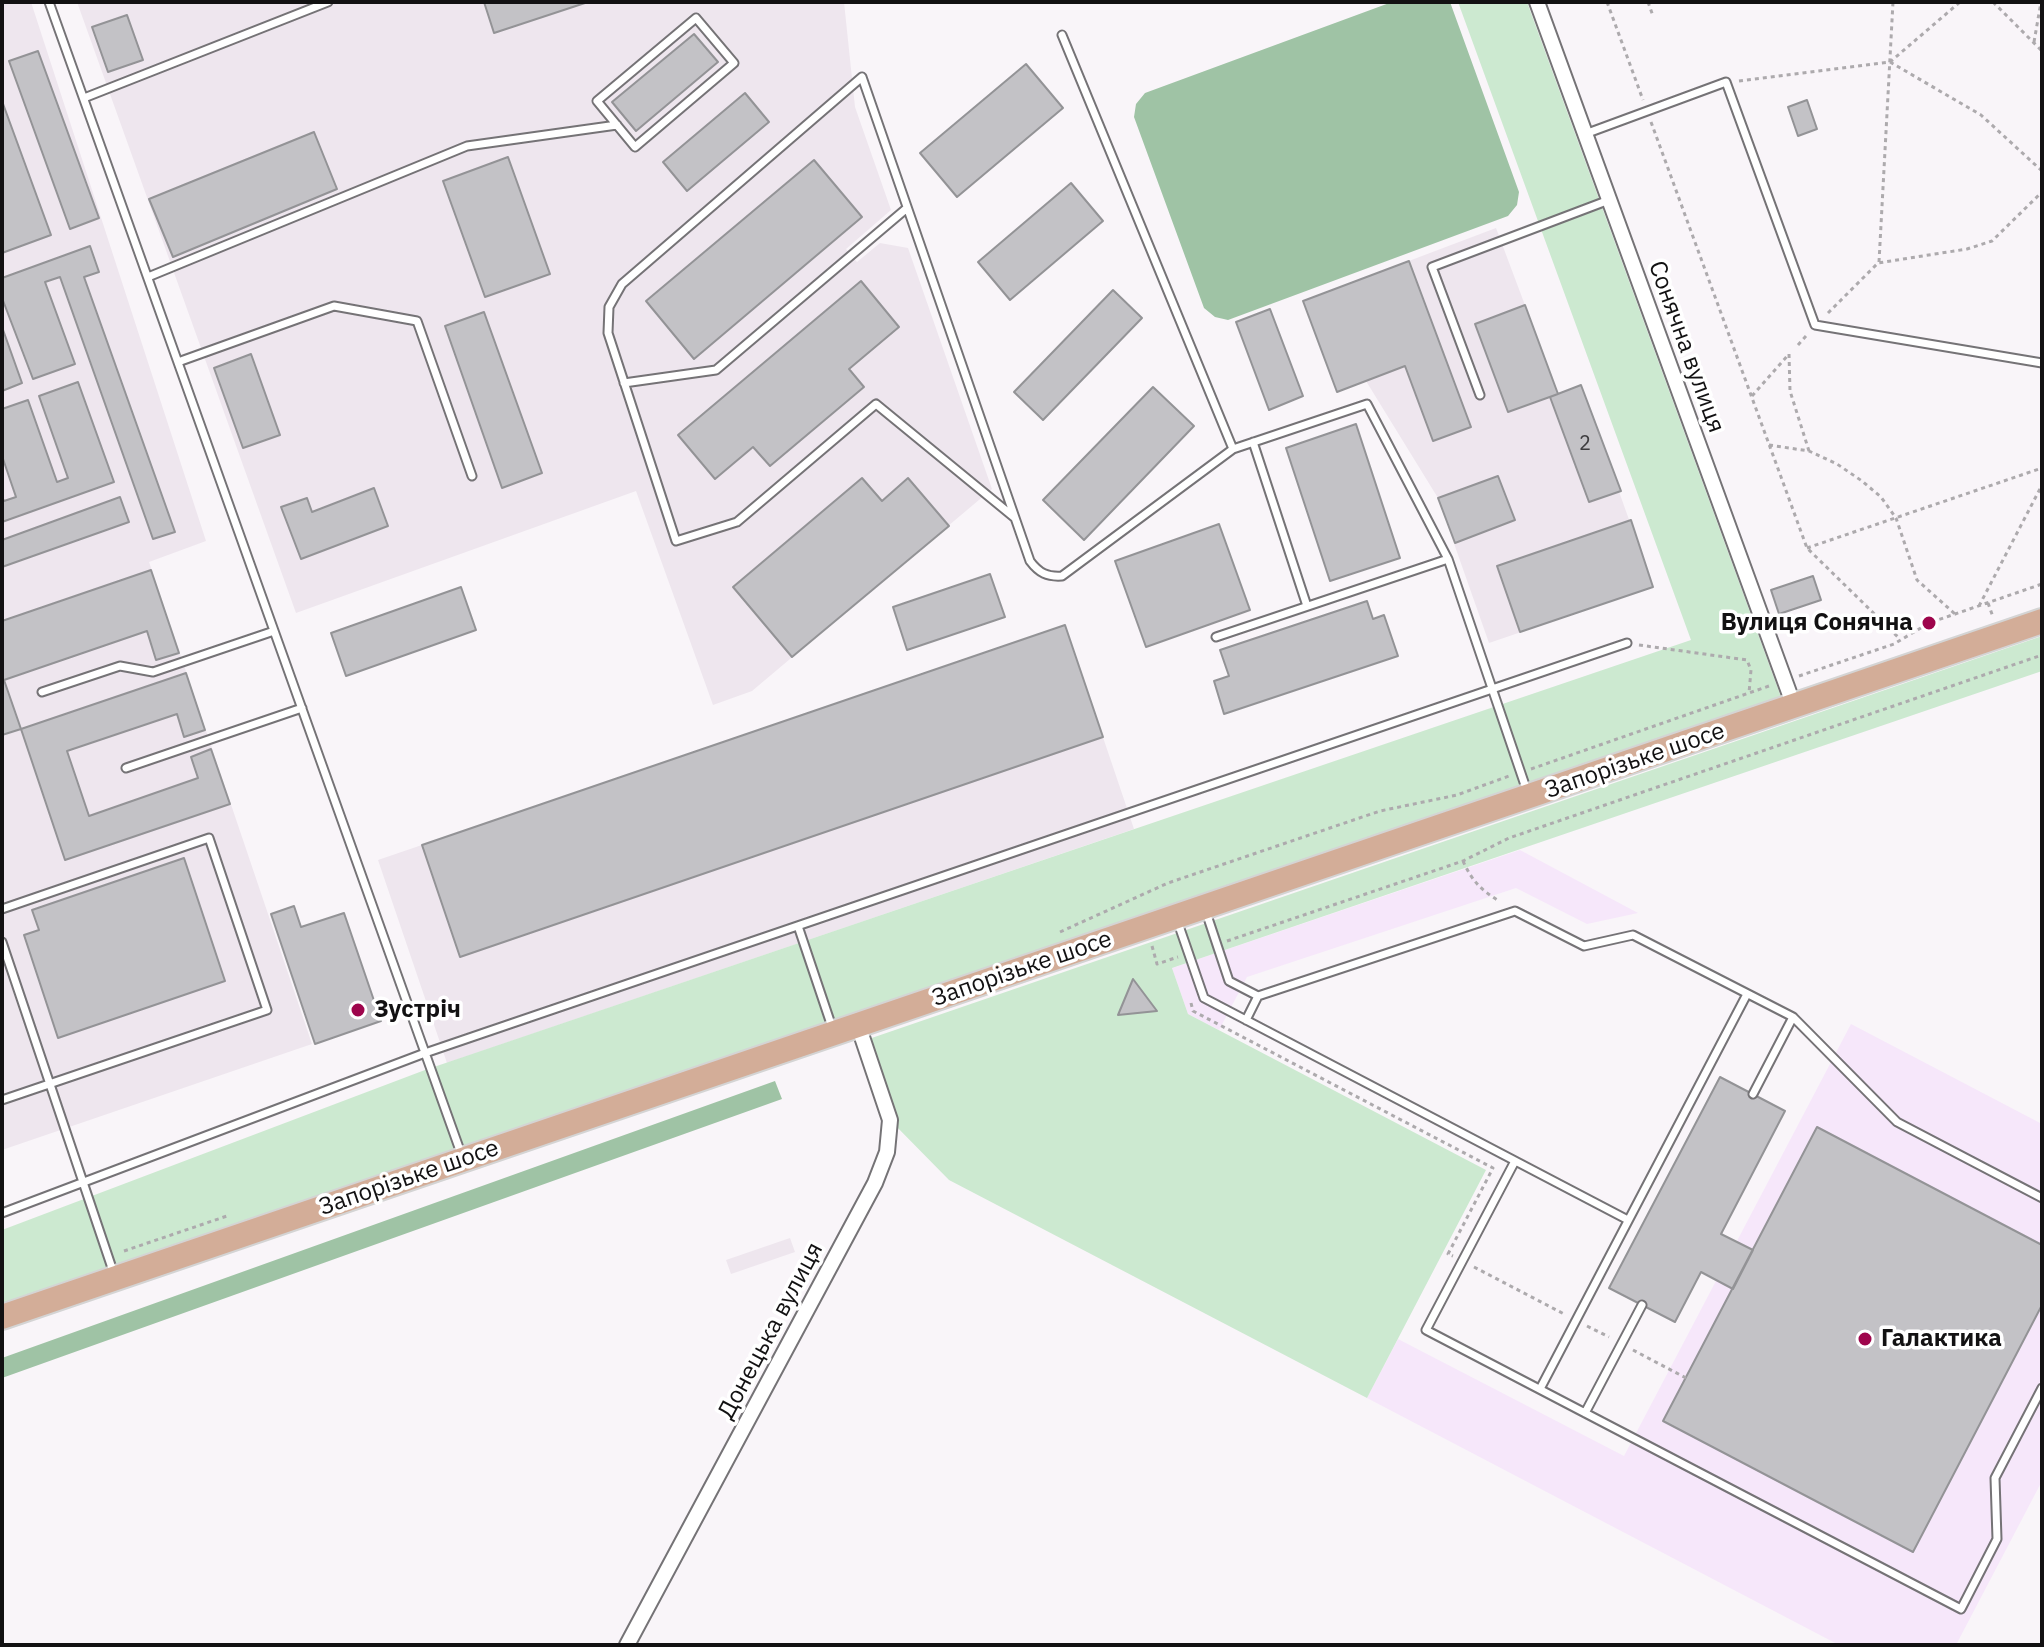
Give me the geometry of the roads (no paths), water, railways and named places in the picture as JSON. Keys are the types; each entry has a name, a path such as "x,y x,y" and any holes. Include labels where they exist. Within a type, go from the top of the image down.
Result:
{"main road":[{"name":"Запорізьке шосе","path":"2,1317 2042,621"}],"street":[{"name":"Сонячна вулиця","path":"1537,2 1794,706"},
{"name":"Донецька вулиця","path":"627,1645 875,1183 887,1152 890,1120 858,1025"}],"lane":[{"path":"49,2 463,1160"},
{"path":"84,98 328,2"},
{"path":"696,18 734,63 635,147 617,125 597,101 696,18"},
{"path":"1062,35 1233,449"},
{"path":"1015,518 876,404 737,522 676,541 608,333 609,307 622,284 862,77 1030,561 1038,571 1049,576 1062,576 1233,449 1367,404 1448,559 1529,797"},
{"path":"1585,134 1726,82 1815,325 2042,363"},
{"path":"148,277 467,146 617,125"},
{"path":"1480,395 1432,267 1609,200"},
{"path":"624,383 716,370 907,208"},
{"path":"178,362 334,306 417,321 472,476"},
{"path":"1253,442 1307,606"},
{"path":"1216,637 1448,559"},
{"path":"42,692 120,666 153,672 274,631"},
{"path":"2,1213 425,1053 1627,643"},
{"path":"126,768 302,708"},
{"path":"2,909 209,838 267,1010 2,1100"},
{"path":"1204,907 1229,981 1258,996"},
{"path":"1246,1020 1258,996 1515,911 1584,946 1633,935 1793,1017 1897,1122 2042,1198"},
{"path":"1176,917 1204,998 1628,1220"},
{"path":"798,926 834,1033"},
{"path":"2,942 116,1278"},
{"path":"1540,1389 1747,994"},
{"path":"1753,1094 1793,1017"},
{"path":"1515,1161 1426,1330 1961,1609 1997,1539 1995,1478 2042,1388"},
{"path":"1585,1413 1642,1305"}],"place":[{"name":"Вулиця Сонячна","path":"1929,623"},
{"name":"Зустріч","path":"358,1010"},
{"name":"Галактика","path":"1865,1339"}]}
